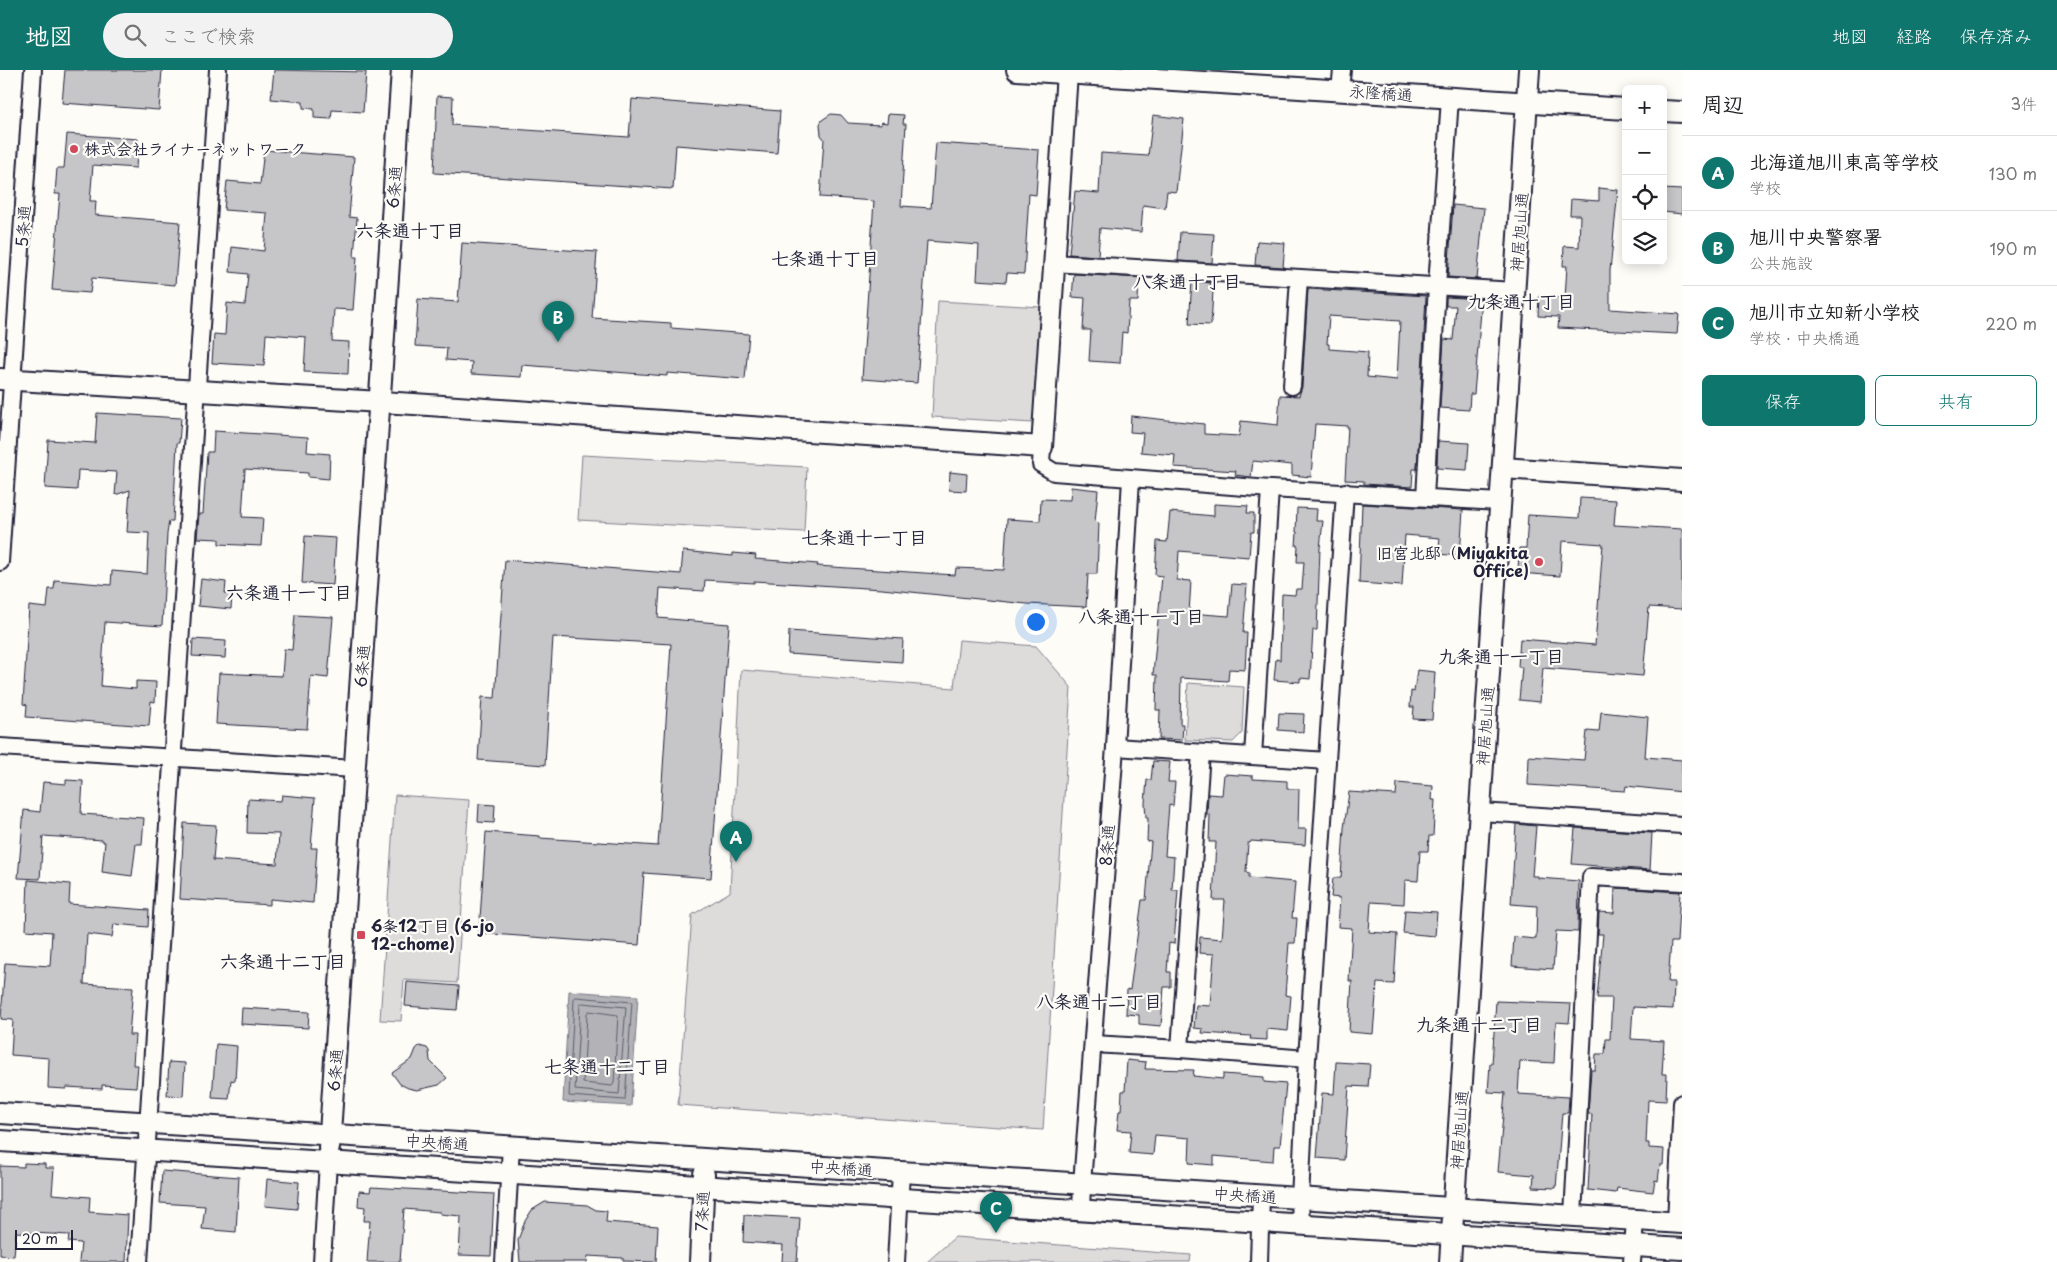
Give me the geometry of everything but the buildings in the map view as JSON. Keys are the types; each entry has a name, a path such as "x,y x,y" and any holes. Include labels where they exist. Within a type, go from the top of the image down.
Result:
{"street":[{"name":"5条通","path":"0,562 6,380 33,70"},
{"path":"139,1262 218,70"},
{"name":"6条通","path":"322,1262 402,70"},
{"name":"永隆橋通","path":"1017,70 1067,73 1157,74 1340,90 1622,109"},
{"path":"1340,90 1342,70"},
{"name":"神居旭山通","path":"1450,1262 1529,70"},
{"path":"1067,73 1041,464 1054,472 1131,479 1500,502"},
{"path":"1425,497 1450,98"},
{"path":"1667,111 1682,112"},
{"path":"1053,263 1515,291"},
{"path":"1292,386 1299,278"},
{"path":"6,380 380,402 1042,447"},
{"path":"1503,468 1682,480"},
{"name":"8条通","path":"1081,1211 1115,747 1131,479"},
{"path":"1253,756 1270,489"},
{"path":"1300,1225 1307,1059 1345,492"},
{"path":"0,747 355,769"},
{"path":"1115,747 1327,761"},
{"path":"1180,1049 1201,753"},
{"path":"1480,812 1682,825"},
{"path":"1573,1216 1591,877 1682,882"},
{"path":"1093,1044 1307,1059"},
{"path":"1679,1223 1682,1103"},
{"name":"中央橋通","path":"0,1113 1679,1223"},
{"name":"中央橋通","path":"0,1140 1452,1234 1633,1254 1682,1249"},
{"path":"504,1262 511,1147"},
{"name":"7条通","path":"700,1262 705,1160"},
{"path":"896,1262 901,1172"},
{"path":"1259,1262 1262,1222 1261,1196"},
{"path":"1633,1254 1635,1220"}],"shaded area":[{"path":"938,301 1041,307 1033,423 932,417"},
{"path":"582,455 807,467 804,532 578,520"},
{"path":"959,640 1036,646 1071,687 1043,1130 678,1105 692,915 730,892 741,670 954,688"},
{"path":"1188,683 1244,687 1242,733 1233,742 1185,740"},
{"path":"395,795 469,800 457,983 404,980 401,1021 380,1020"},
{"path":"955,1237 1191,1255 1190,1262 927,1262"}],"water":[{"path":"569,991 638,996 631,1106 563,1102"}],"place":[{"name":"株式会社ライナーネットワーク","path":"74,149"},
{"name":"旭川中央警察署","path":"558,342"},
{"name":"旧宮北邸（Miyakita Office)","path":"1539,562"},
{"name":"北海道旭川東高等学校","path":"736,862"},
{"name":"6条12丁目 (6-jo 12-chome)","path":"361,935"},
{"name":"旭川市立知新小学校","path":"996,1233"}],"district":[{"name":"六条通十丁目","path":"410,231"},
{"name":"七条通十丁目","path":"825,259"},
{"name":"八条通十丁目","path":"1187,282"},
{"name":"九条通十丁目","path":"1521,302"},
{"name":"七条通十一丁目","path":"864,538"},
{"name":"六条通十一丁目","path":"289,593"},
{"name":"八条通十一丁目","path":"1141,617"},
{"name":"九条通十一丁目","path":"1501,657"},
{"name":"六条通十二丁目","path":"283,962"},
{"name":"八条通十二丁目","path":"1099,1002"},
{"name":"九条通十二丁目","path":"1479,1025"},
{"name":"七条通十二丁目","path":"607,1067"}]}
